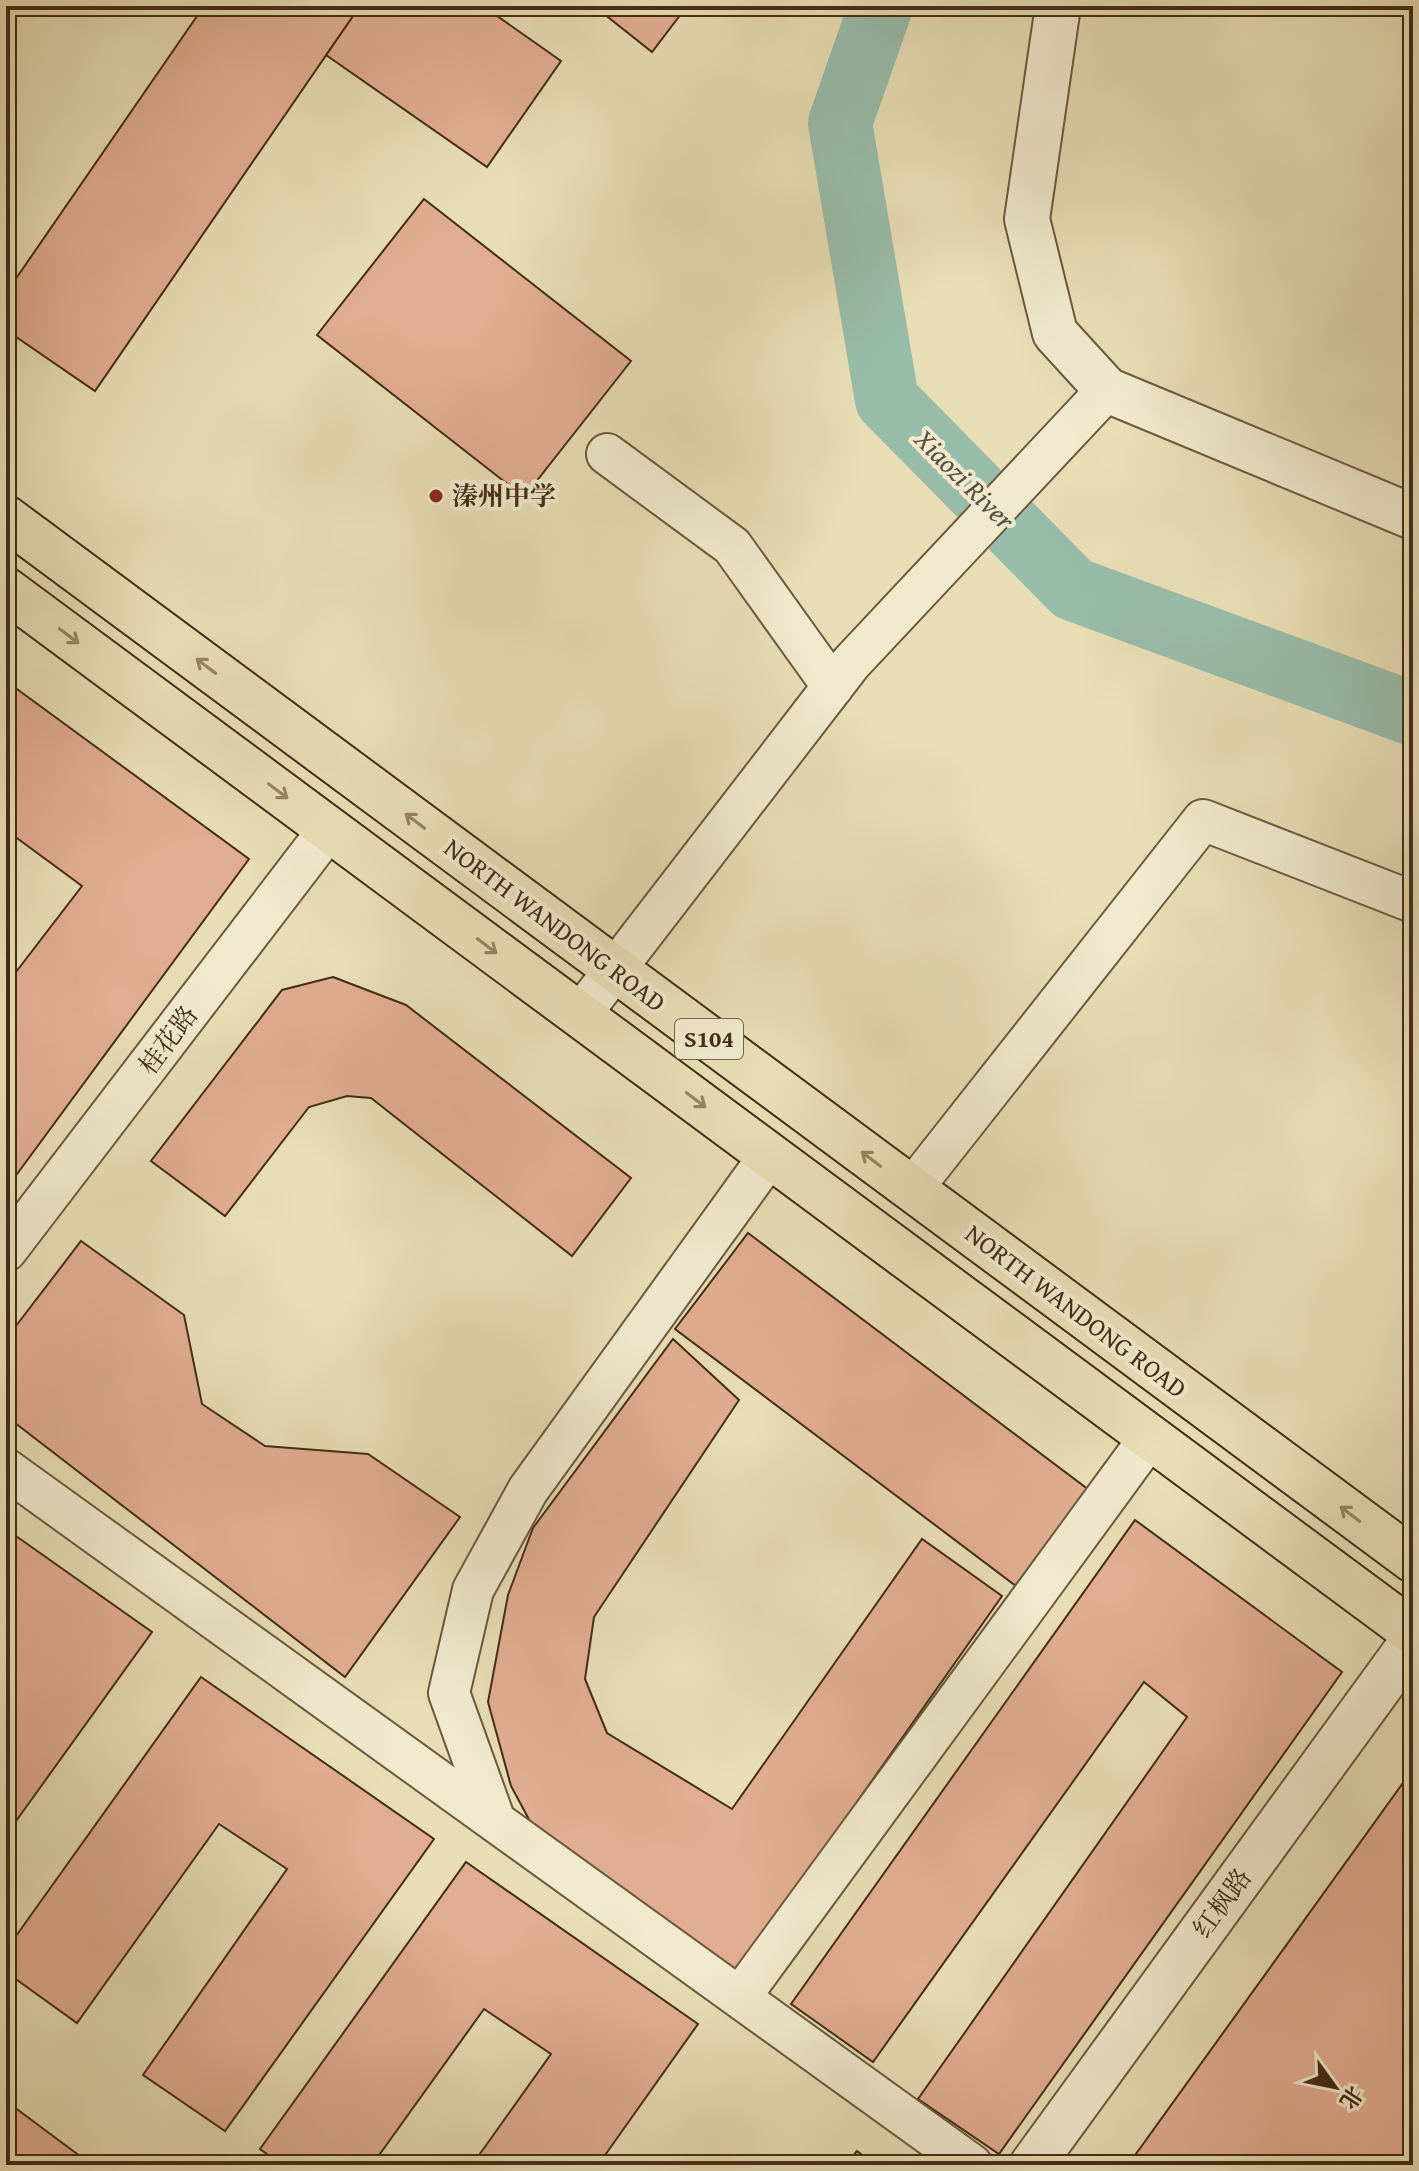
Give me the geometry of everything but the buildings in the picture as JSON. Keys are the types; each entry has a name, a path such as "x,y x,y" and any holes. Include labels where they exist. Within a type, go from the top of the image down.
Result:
{"main road":[{"name":"NORTH WANDONG ROAD","path":"6,518 1413,1560"},
{"name":"S104","path":"6,590 1413,1632"}],"street":[{"path":"1058,6 1027,219 1055,333 1097,402 1413,517"},
{"path":"580,1015 851,663 1097,402"},
{"path":"607,454 732,546 833,687"},
{"path":"912,1189 1203,820 1413,902"},
{"name":"桂花路","path":"6,1251 329,829"},
{"path":"495,1821 449,1693 473,1590 528,1490 770,1155"},
{"path":"740,1997 1150,1437"},
{"path":"6,1469 972,2165"},
{"name":"红枫路","path":"1032,2165 1413,1641"}],"waterway":[{"name":"Xiaozi River","path":"881,6 840,123 887,400 1073,589 1413,714"}],"place":[{"name":"溱州中学","path":"436,496"}]}
